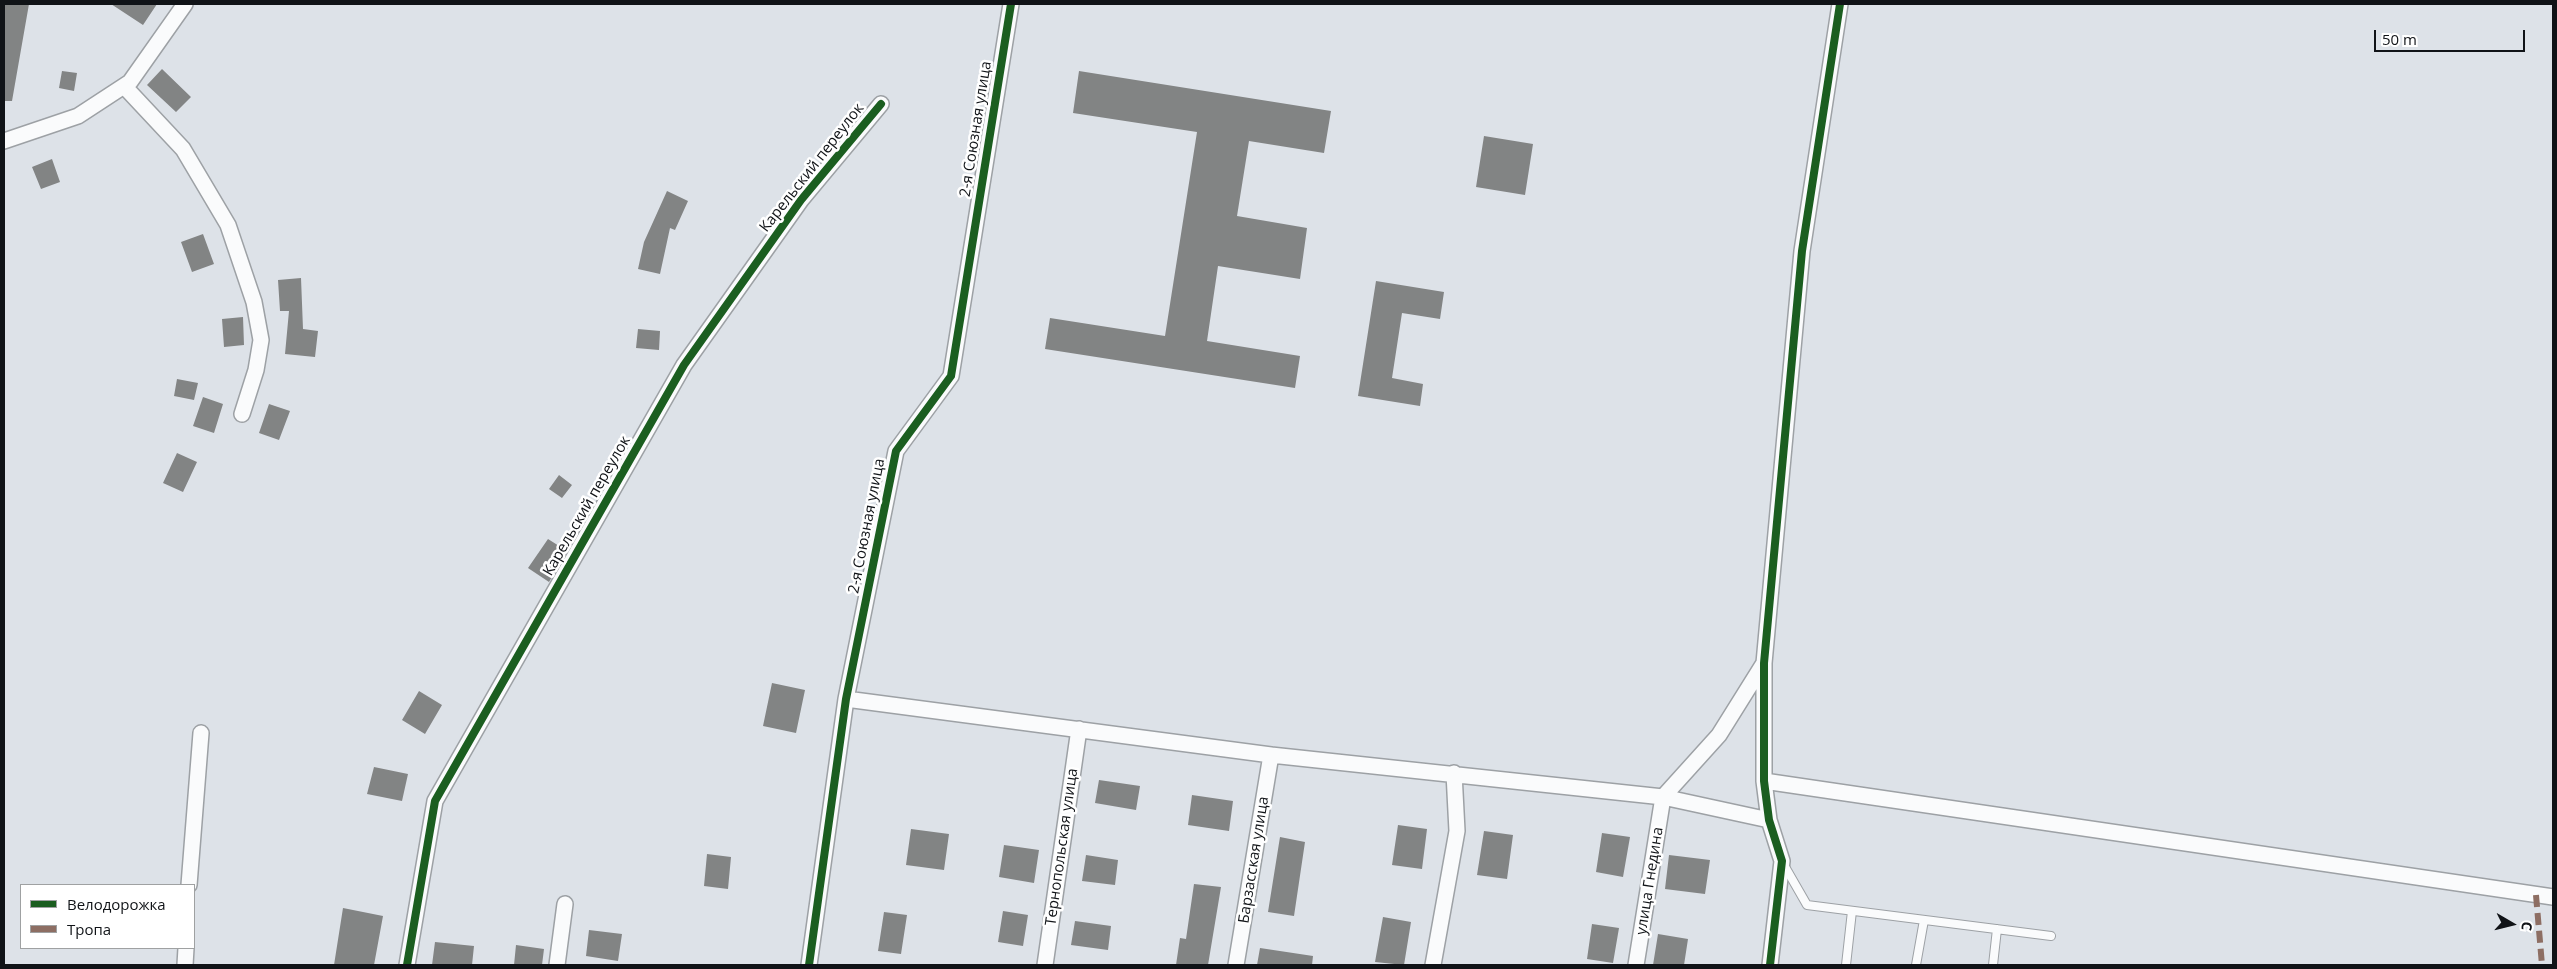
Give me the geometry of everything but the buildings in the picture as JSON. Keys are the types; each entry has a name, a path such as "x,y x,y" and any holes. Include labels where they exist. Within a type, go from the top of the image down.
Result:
{"street":[{"path":"4,141 78,116 130,82 186,4"},
{"name":"2-я Союзная улица","path":"809,965 846,699 896,451 951,376 1011,4"},
{"path":"1770,965 1782,861 1769,820 1764,781 1764,663 1802,251 1840,4"},
{"path":"124,86 183,149 228,225 254,302 261,340 256,370 242,414"},
{"name":"Карельский переулок","path":"407,965 435,801 684,365 801,200 880,104"},
{"path":"1664,797 1719,735 1764,663"},
{"path":"846,699 1271,754 1664,797 1769,820"},
{"name":"Тернопольская улица","path":"1045,965 1079,730"},
{"path":"189,884 201,733"},
{"name":"Барзасская улица","path":"1236,965 1271,754"},
{"path":"1433,965 1457,831 1454,774"},
{"path":"1764,781 2553,897"},
{"name":"улица Гнедина","path":"1636,965 1664,797"},
{"path":"557,965 565,904"},
{"path":"185,965 186,949"}],"lane":[{"path":"1782,861 1807,905 2051,936"},
{"path":"1846,965 1852,911"},
{"path":"1916,965 1924,920"},
{"path":"1992,965 1997,929"}],"marked path":[{"path":"2536,895 2542,965"}],"cycle path":[{"path":"809,965 846,699 896,451 951,376 1011,4"},
{"path":"1770,965 1782,861 1769,820 1764,781 1764,663 1802,251 1840,4"},
{"path":"407,965 435,801 684,365 801,200 881,104"}]}
